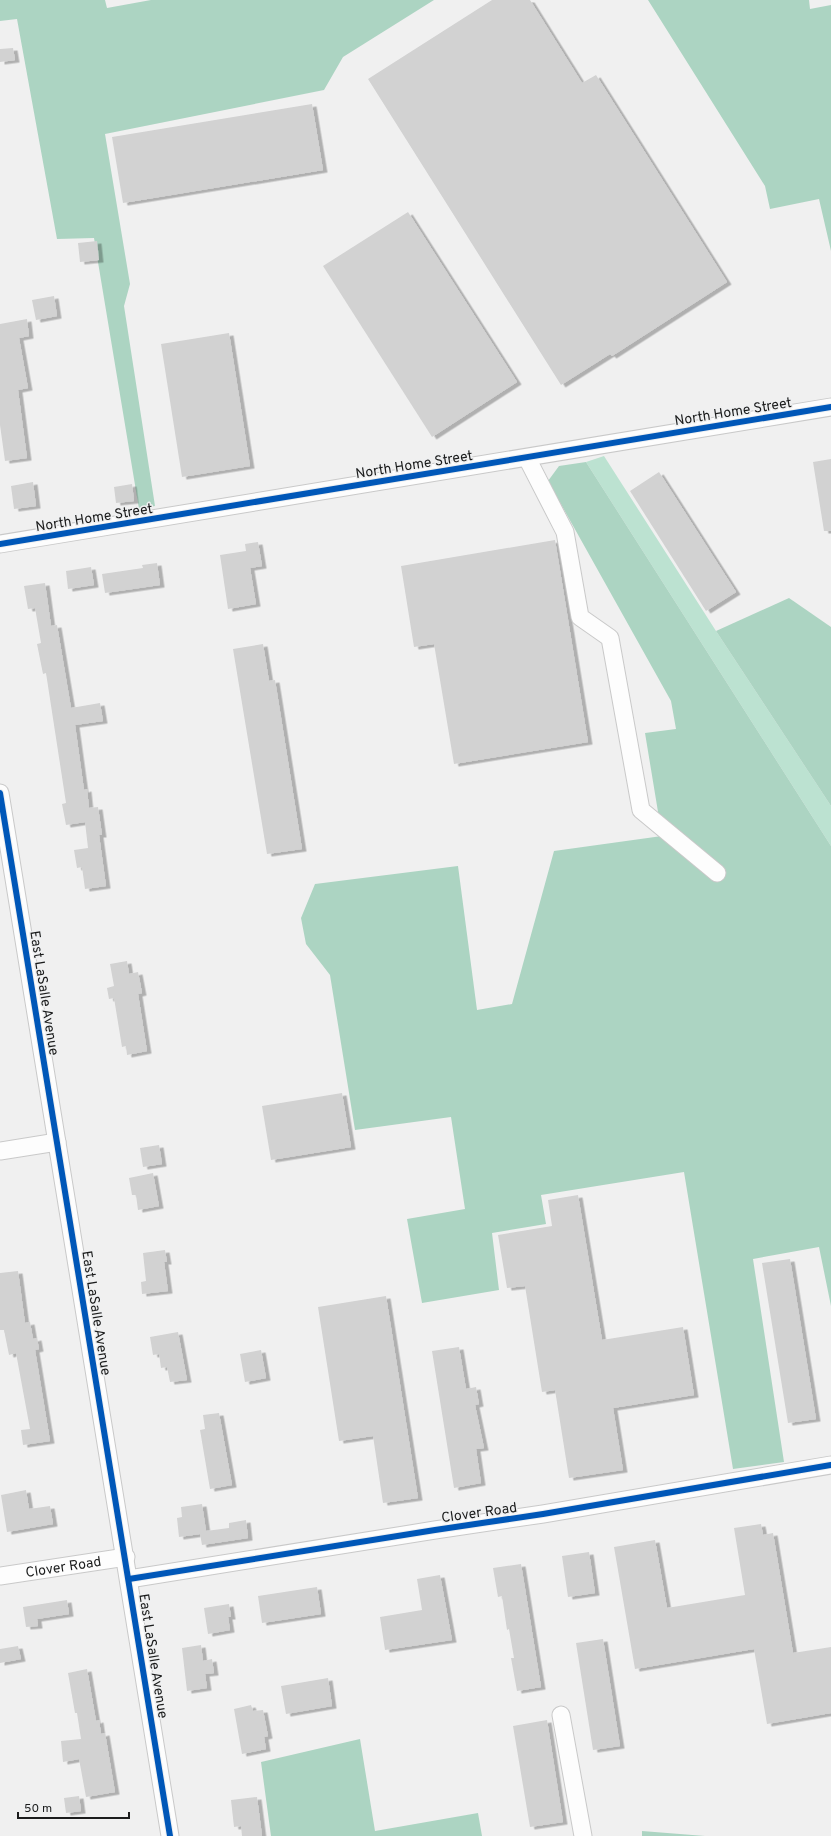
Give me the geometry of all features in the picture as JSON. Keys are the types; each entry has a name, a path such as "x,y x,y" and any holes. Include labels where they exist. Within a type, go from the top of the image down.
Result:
{"street":[{"name":"North Home Street","path":"0,544 831,407"},
{"path":"527,458 565,532 580,617 610,638 640,810 717,873"},
{"name":"East LaSalle Avenue","path":"0,793 130,1579 170,1836"},
{"path":"0,1151 57,1142"},
{"name":"Clover Road","path":"130,1579 543,1514 831,1465"},
{"name":"Clover Road","path":"0,1576 126,1557"},
{"path":"561,1715 583,1836"}],"green space":[{"path":"0,0 105,0 107,8 151,0 434,0 343,57 324,90 105,134 130,284 124,306 155,506 139,509 94,238 57,239 17,19 0,21"},
{"path":"648,0 809,0 810,9 831,5 831,251 819,199 770,209 765,186"},
{"path":"604,456 716,631 831,806 831,846 586,462"},
{"path":"586,462 831,846 831,1306 819,1247 753,1259 784,1462 733,1469 684,1172 541,1195 546,1224 492,1233 499,1290 422,1303 407,1219 465,1209 451,1117 355,1130 330,975 306,944 301,918 315,884 458,866 477,1010 512,1004 554,851 662,836 645,733 676,729 671,701 548,481 559,466"},
{"path":"789,598 831,627 831,806 716,631"},
{"path":"360,1739 375,1831 478,1813 482,1836 271,1836 261,1762"},
{"path":"642,1831 705,1836 642,1836"}],"building":[{"path":"492,0 530,0 582,83 596,75 727,282 612,356 610,354 561,385 368,79"},
{"path":"13,48 15,60 0,62 0,49"},
{"path":"312,104 323,170 123,203 112,137"},
{"path":"408,212 517,382 432,437 323,266"},
{"path":"97,241 99,260 80,262 78,243"},
{"path":"54,296 57,316 36,320 32,300"},
{"path":"27,319 29,336 19,338 28,388 18,390 27,458 5,461 0,425 0,324"},
{"path":"229,333 250,466 182,477 161,344"},
{"path":"831,459 831,531 824,531 813,462"},
{"path":"659,472 736,592 706,611 630,491"},
{"path":"33,482 36,506 14,509 11,486"},
{"path":"132,484 134,501 116,503 114,487"},
{"path":"555,540 588,742 454,764 434,644 414,647 401,566"},
{"path":"258,542 262,566 250,568 256,604 228,609 220,555 246,551 245,544"},
{"path":"157,563 160,585 105,593 102,574 143,568 142,565"},
{"path":"91,567 94,585 68,589 66,571"},
{"path":"45,583 51,626 57,625 71,708 100,703 103,721 75,725 84,790 87,789 89,808 98,807 102,835 99,835 106,886 85,889 82,867 77,868 74,850 88,848 85,822 66,825 62,804 66,803 46,673 43,674 37,644 41,643 35,608 28,609 24,586"},
{"path":"263,644 269,681 275,680 302,849 267,854 233,649"},
{"path":"127,961 129,974 138,972 142,993 138,994 147,1051 127,1055 126,1046 122,1047 114,998 109,999 107,988 114,986 110,964"},
{"path":"342,1093 351,1147 271,1160 262,1106"},
{"path":"159,1145 162,1164 143,1167 140,1148"},
{"path":"153,1173 159,1206 138,1210 136,1195 132,1195 129,1178"},
{"path":"578,1195 602,1340 683,1327 694,1395 613,1408 623,1470 569,1478 555,1390 542,1392 525,1286 507,1288 498,1235 552,1226 548,1200"},
{"path":"165,1250 167,1262 164,1262 168,1291 142,1294 141,1282 146,1281 143,1253"},
{"path":"790,1259 816,1419 788,1423 762,1263"},
{"path":"18,1271 25,1323 30,1322 33,1339 37,1338 39,1349 35,1350 50,1441 23,1445 21,1430 30,1429 16,1353 9,1355 4,1330 0,1330 0,1273"},
{"path":"386,1296 418,1498 383,1503 373,1436 339,1441 318,1307"},
{"path":"178,1332 187,1380 170,1382 167,1367 161,1368 159,1354 153,1355 150,1337"},
{"path":"459,1347 466,1389 476,1387 479,1404 475,1405 484,1448 476,1449 481,1483 454,1488 432,1351"},
{"path":"261,1350 266,1378 245,1382 240,1354"},
{"path":"219,1413 232,1485 210,1489 200,1430 205,1429 203,1415"},
{"path":"26,1490 29,1509 50,1506 53,1524 7,1532 1,1495"},
{"path":"202,1504 206,1531 229,1528 229,1523 246,1520 248,1538 202,1545 200,1534 179,1537 177,1518 182,1517 181,1507"},
{"path":"761,1524 763,1535 773,1533 793,1653 831,1647 831,1713 767,1724 754,1649 635,1669 614,1547 655,1540 667,1608 745,1595 734,1528"},
{"path":"589,1552 595,1593 568,1597 562,1556"},
{"path":"521,1564 541,1687 517,1691 511,1658 514,1658 509,1629 507,1630 502,1596 498,1597 493,1568"},
{"path":"440,1575 452,1640 385,1650 380,1617 422,1610 417,1579"},
{"path":"317,1587 321,1614 262,1623 258,1596"},
{"path":"67,1600 69,1614 37,1619 38,1626 26,1627 23,1607"},
{"path":"229,1604 231,1617 228,1617 230,1630 208,1634 204,1608"},
{"path":"603,1639 620,1746 593,1750 576,1643"},
{"path":"201,1645 203,1661 212,1659 214,1673 205,1674 207,1688 187,1691 182,1648"},
{"path":"18,1646 21,1659 0,1663 0,1649"},
{"path":"87,1669 96,1721 99,1720 101,1734 105,1733 115,1792 86,1797 79,1759 63,1762 61,1741 81,1739 68,1673"},
{"path":"328,1678 332,1706 286,1714 281,1686"},
{"path":"251,1705 253,1711 263,1710 268,1736 264,1737 266,1749 242,1754 234,1709"},
{"path":"547,1720 563,1822 530,1827 513,1726"},
{"path":"79,1796 81,1811 66,1813 64,1798"},
{"path":"257,1797 262,1836 242,1836 241,1826 234,1827 231,1800"}],"cycle path":[{"path":"0,544 831,407"},
{"path":"0,793 170,1836"},
{"path":"129,1579 543,1514 831,1465"}]}
